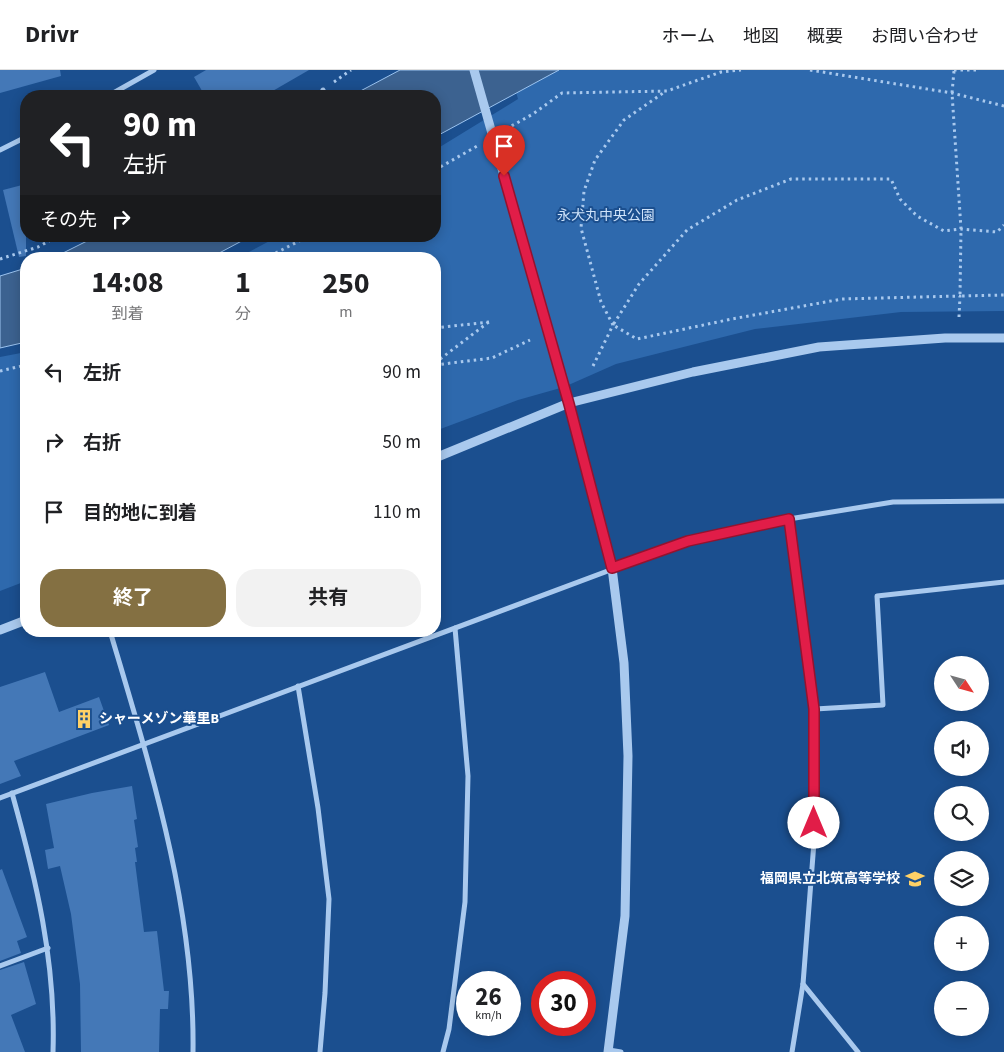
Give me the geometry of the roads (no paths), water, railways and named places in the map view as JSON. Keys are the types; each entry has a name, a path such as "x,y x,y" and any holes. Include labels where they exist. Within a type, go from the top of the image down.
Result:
{"street":[{"path":"119,90 154,70"},
{"path":"474,70 569,404 612,568 624,663 628,756 625,916 608,1051 621,1052"},
{"path":"0,150 20,140"},
{"path":"441,456 569,404 693,372 819,347 945,338 1004,338"},
{"path":"441,633 688,541 789,519 893,502 1004,501"},
{"path":"789,519 814,709 814,842 803,984 792,1052"},
{"path":"814,709 883,705 877,596 1004,582"},
{"path":"0,630 20,622"},
{"path":"443,1052 449,1029 465,902 468,776 455,628"},
{"path":"112,637 144,744 176,870 191,980 193,1052"},
{"path":"0,798 431,637"},
{"path":"298,686 318,808 329,899 325,993 320,1052"},
{"path":"12,793 32,863 48,948 54,1018 53,1052"},
{"path":"0,966 48,948"},
{"path":"803,984 858,1052"}],"place":[{"name":"シャーメゾン華里B","path":"84,719"},
{"name":"福岡県立北筑高等学校","path":"915,879"}],"park label":[{"name":"永犬丸中央公園","path":"606,216"}]}
